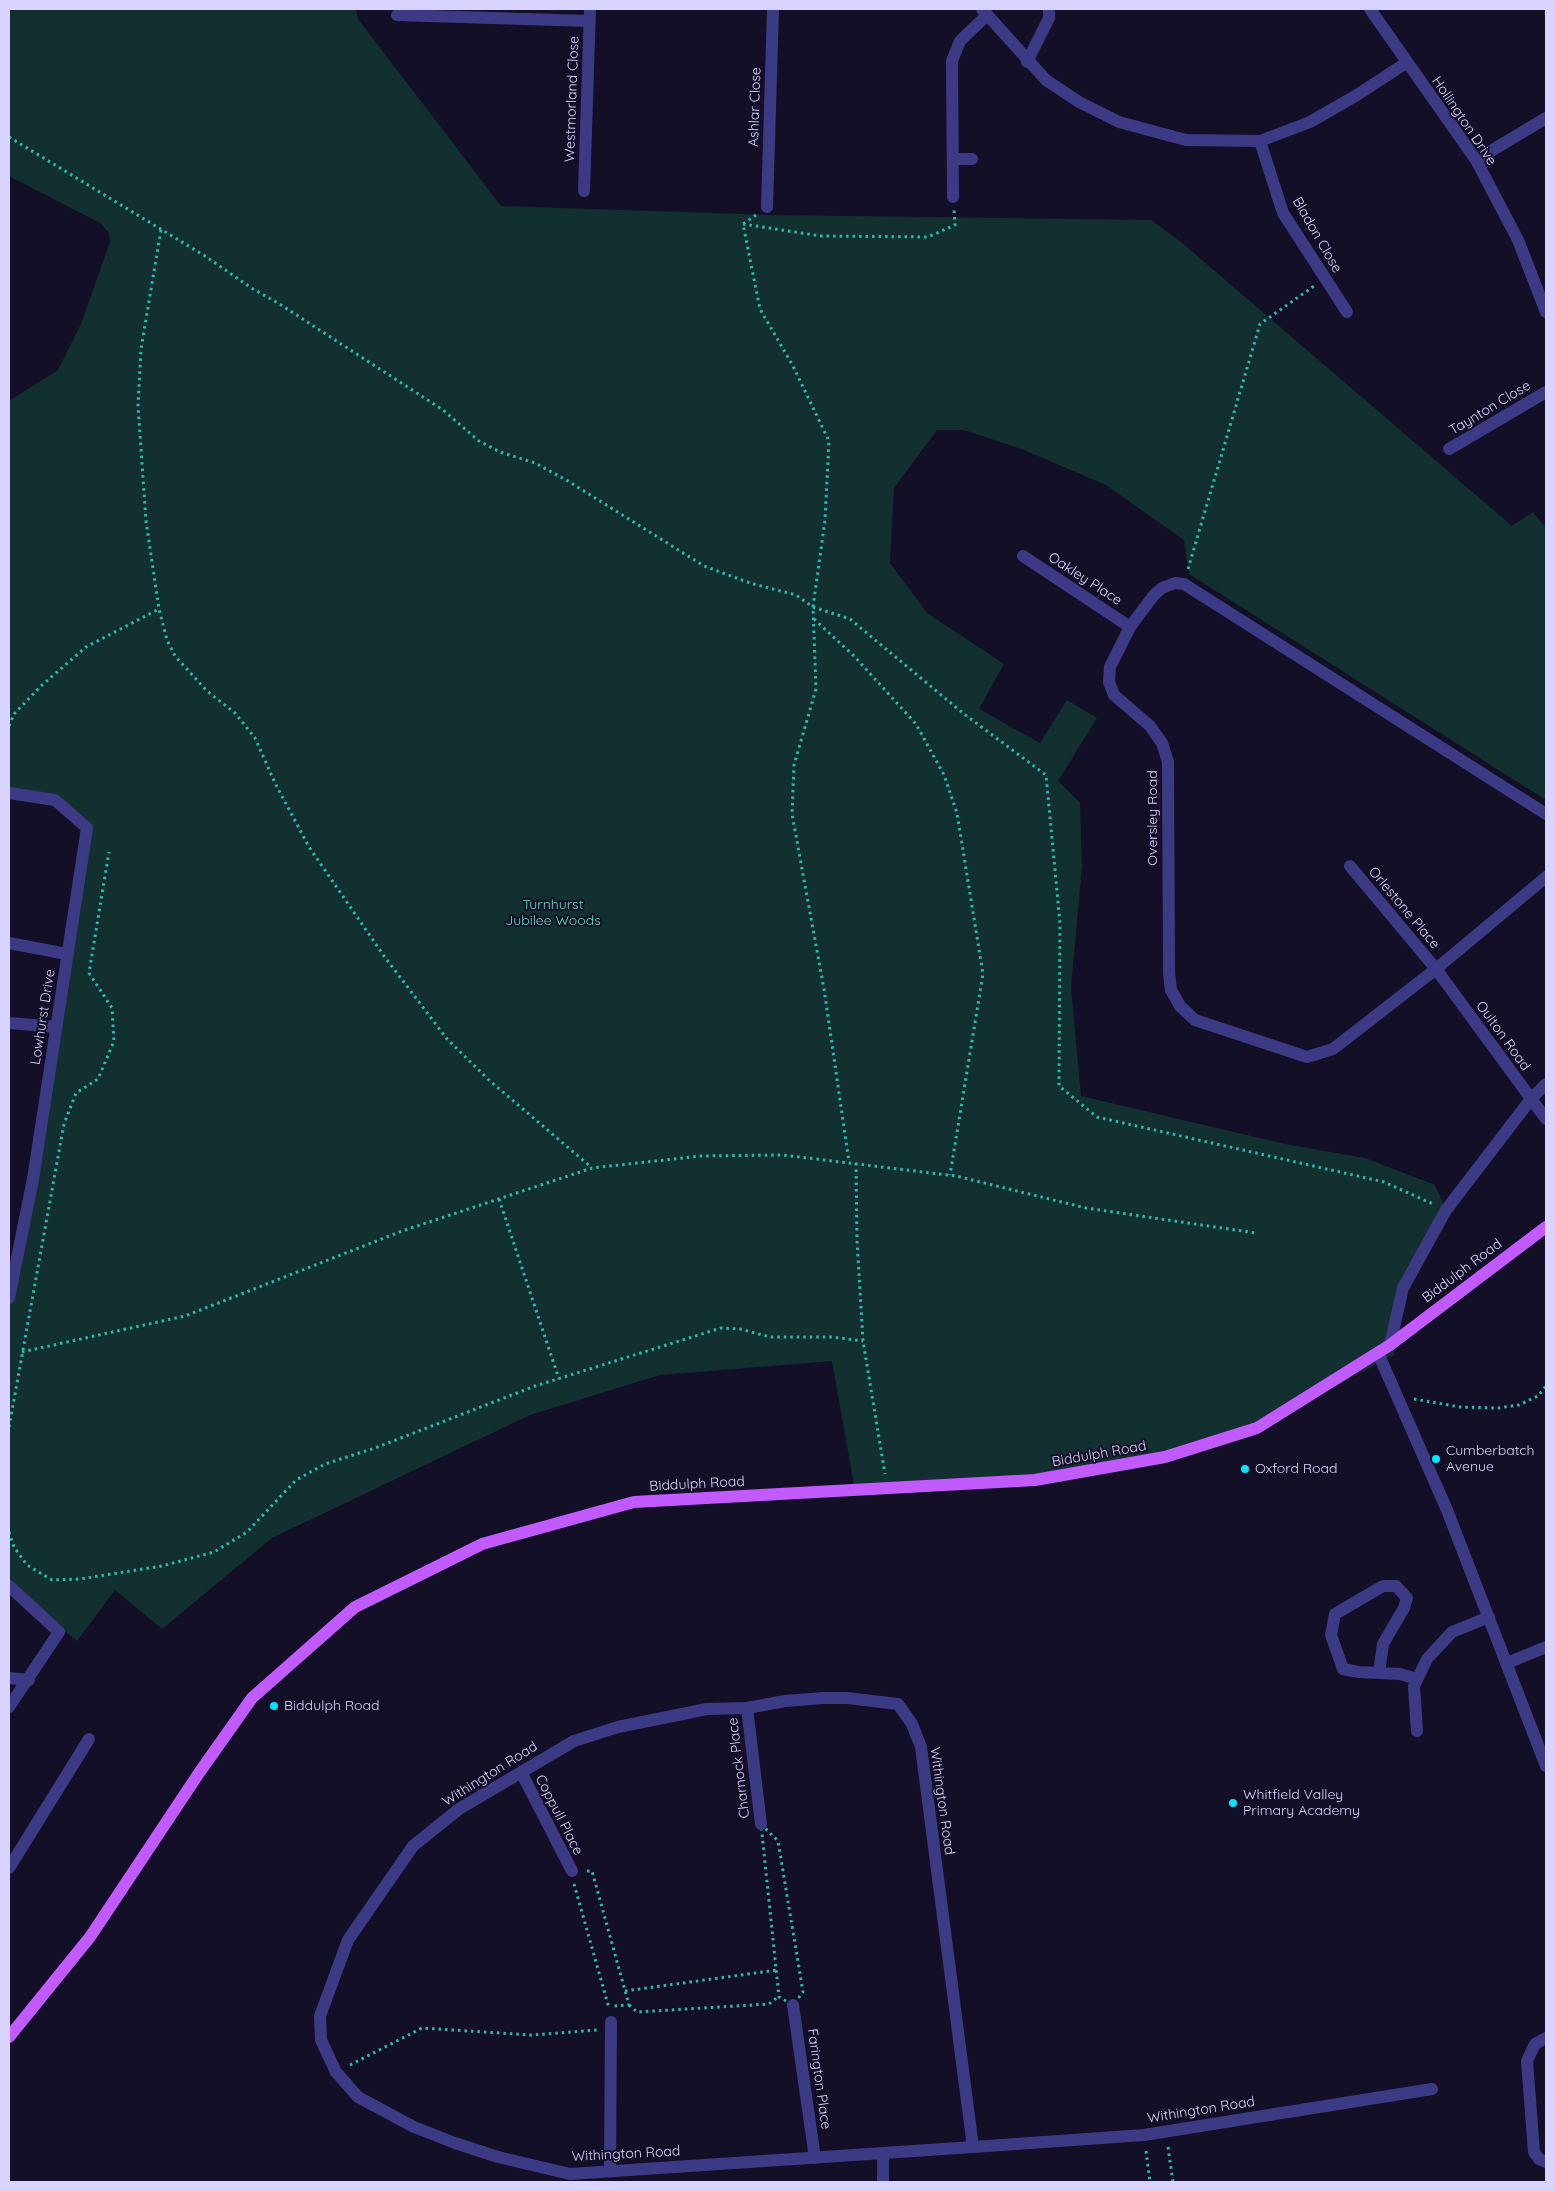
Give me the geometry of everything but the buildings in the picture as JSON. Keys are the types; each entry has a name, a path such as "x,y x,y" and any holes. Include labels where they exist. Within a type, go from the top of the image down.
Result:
{"main road":[{"name":"Biddulph Road","path":"9,2037 90,1937 193,1781 252,1698 355,1608 482,1544 634,1502 1035,1480 1166,1458 1257,1428 1390,1345 1546,1227"}],"street":[{"name":"Ashlar Close","path":"767,207 773,9"},
{"path":"1027,62 1049,18 1049,9"},
{"name":"Hollington Drive","path":"1370,9 1406,63 1476,160 1518,240 1546,312"},
{"path":"953,197 952,61 960,41 984,12 1027,62 1046,80 1079,102 1119,122 1186,140 1260,141 1310,122 1357,95 1406,63"},
{"path":"397,15 427,13 590,15"},
{"name":"Westmorland Close","path":"584,190 590,15"},
{"path":"1476,160 1546,118"},
{"name":"Bladon Close","path":"1260,141 1284,213 1346,312"},
{"path":"954,159 972,159"},
{"name":"Taynton Close","path":"1449,449 1546,392"},
{"name":"Oakley Place","path":"1023,556 1130,626"},
{"name":"Oversley Road","path":"1184,584 1175,583 1162,588 1154,595 1130,626 1110,667 1109,682 1114,695 1121,703 1150,726 1162,742 1168,762 1168,972 1171,990 1180,1006 1195,1020 1307,1057 1333,1050 1436,969 1546,877"},
{"path":"1184,584 1546,814"},
{"name":"Lowhurst Drive","path":"9,793 54,800 87,828 33,1179 13,1257 9,1298"},
{"name":"Orlestone Place","path":"1350,866 1436,969"},
{"path":"9,943 67,954"},
{"name":"Oulton Road","path":"1436,969 1546,1119"},
{"path":"9,1023 56,1027"},
{"path":"1390,1345 1403,1288 1446,1210 1531,1099 1546,1084"},
{"path":"1378,1353 1447,1510 1546,1766"},
{"path":"9,1586 60,1632 9,1707"},
{"path":"1380,1673 1383,1644 1391,1626 1404,1608 1407,1598 1396,1586 1382,1586 1335,1614 1331,1635 1343,1669 1380,1673 1400,1674 1417,1679"},
{"path":"1417,1731 1414,1686 1427,1659 1452,1632 1489,1617"},
{"path":"1507,1663 1546,1647"},
{"path":"9,1678 29,1680"},
{"name":"Withington Road","path":"973,2147 921,1747 912,1724 898,1704 876,1700 823,1698 785,1701 747,1708 707,1709 618,1728 574,1740 459,1808 413,1846 348,1940 320,2016 321,2040 336,2072 358,2097 414,2127 498,2157 569,2178 610,2170 816,2158 883,2153 973,2147 1144,2135 1432,2090"},
{"name":"Charnock Place","path":"747,1708 760,1824"},
{"path":"9,1868 89,1739"},
{"name":"Coppull Place","path":"520,1772 572,1872"},
{"name":"Farington Place","path":"793,2005 816,2158"},
{"path":"610,2170 611,2025"},
{"path":"1546,2038 1542,2038 1535,2044 1527,2061 1534,2152 1539,2159 1546,2162"},
{"path":"883,2153 884,2182"}],"path":[{"path":"9,137 161,230 443,410 479,441 500,452 535,463 568,481 704,566 750,583 796,595 813,607 850,619 964,714 1046,775 1060,923 1059,1086 1097,1117 1384,1182 1446,1210"},
{"path":"743,224 767,207"},
{"path":"743,224 821,236 928,237 955,225"},
{"path":"743,224 760,309 792,366 829,441 825,520 813,607 816,689 794,765 792,814 824,988 849,1162"},
{"path":"161,230 140,349 138,406 146,521 158,609 167,640 175,656 207,691 235,713 254,738 275,783 310,847 384,956 447,1039 490,1081 592,1168"},
{"path":"1184,584 1260,324 1324,278"},
{"path":"9,726 14,714 41,686 86,647 158,609"},
{"path":"813,618 854,656 916,724 944,775 956,813 983,974 950,1175"},
{"path":"9,1427 64,1124 76,1093 98,1078 114,1041 112,1008 89,973 109,852"},
{"path":"22,1352 185,1316 402,1231 592,1168 701,1156 783,1155 950,1175 1009,1187 1086,1208 1256,1233"},
{"path":"856,1163 857,1240 863,1342 887,1489"},
{"path":"499,1199 560,1379"},
{"path":"9,1532 14,1548 27,1565 52,1580 80,1579 162,1566 214,1552 247,1532 296,1480 325,1464 375,1448 560,1379 721,1328 740,1328 770,1337 832,1337 863,1342"},
{"path":"1397,1396 1460,1407 1498,1408 1518,1405 1538,1396 1546,1386"},
{"path":"760,1824 779,1997"},
{"path":"760,1824 778,1841 803,1992 793,2005 779,1997"},
{"path":"336,2072 422,2028 531,2035 611,2025 609,2006 572,1872 592,1871 629,2004 637,2012 769,2004 779,1997"},
{"path":"625,1991 777,1970"},
{"path":"609,2006 629,2004"},
{"path":"1167,2131 1172,2182"},
{"path":"1144,2135 1150,2182"}],"green space":[{"name":"Turnhurst Jubilee Woods","path":"9,9 356,9 358,19 501,206 772,215 1151,220 1181,242 1512,526 1533,512 1546,528 1546,800 1189,574 1184,540 1106,485 1024,450 964,430 937,430 894,488 890,563 927,613 1004,664 979,709 1040,743 1067,700 1097,718 1058,781 1080,803 1082,867 1071,987 1081,1096 1285,1144 1365,1158 1435,1185 1446,1210 1403,1288 1394,1355 1257,1428 1165,1457 1035,1480 855,1491 832,1361 660,1375 530,1415 272,1538 162,1629 115,1590 77,1641 9,1586 9,1298 87,828 55,800 9,793 9,401 58,370 81,324 110,242 109,233 100,223 9,176"}],"place":[{"name":"Cumberbatch Avenue","path":"1436,1459"},
{"name":"Oxford Road","path":"1245,1469"},
{"name":"Biddulph Road","path":"274,1706"},
{"name":"Whitfield Valley Primary Academy","path":"1233,1803"}]}
